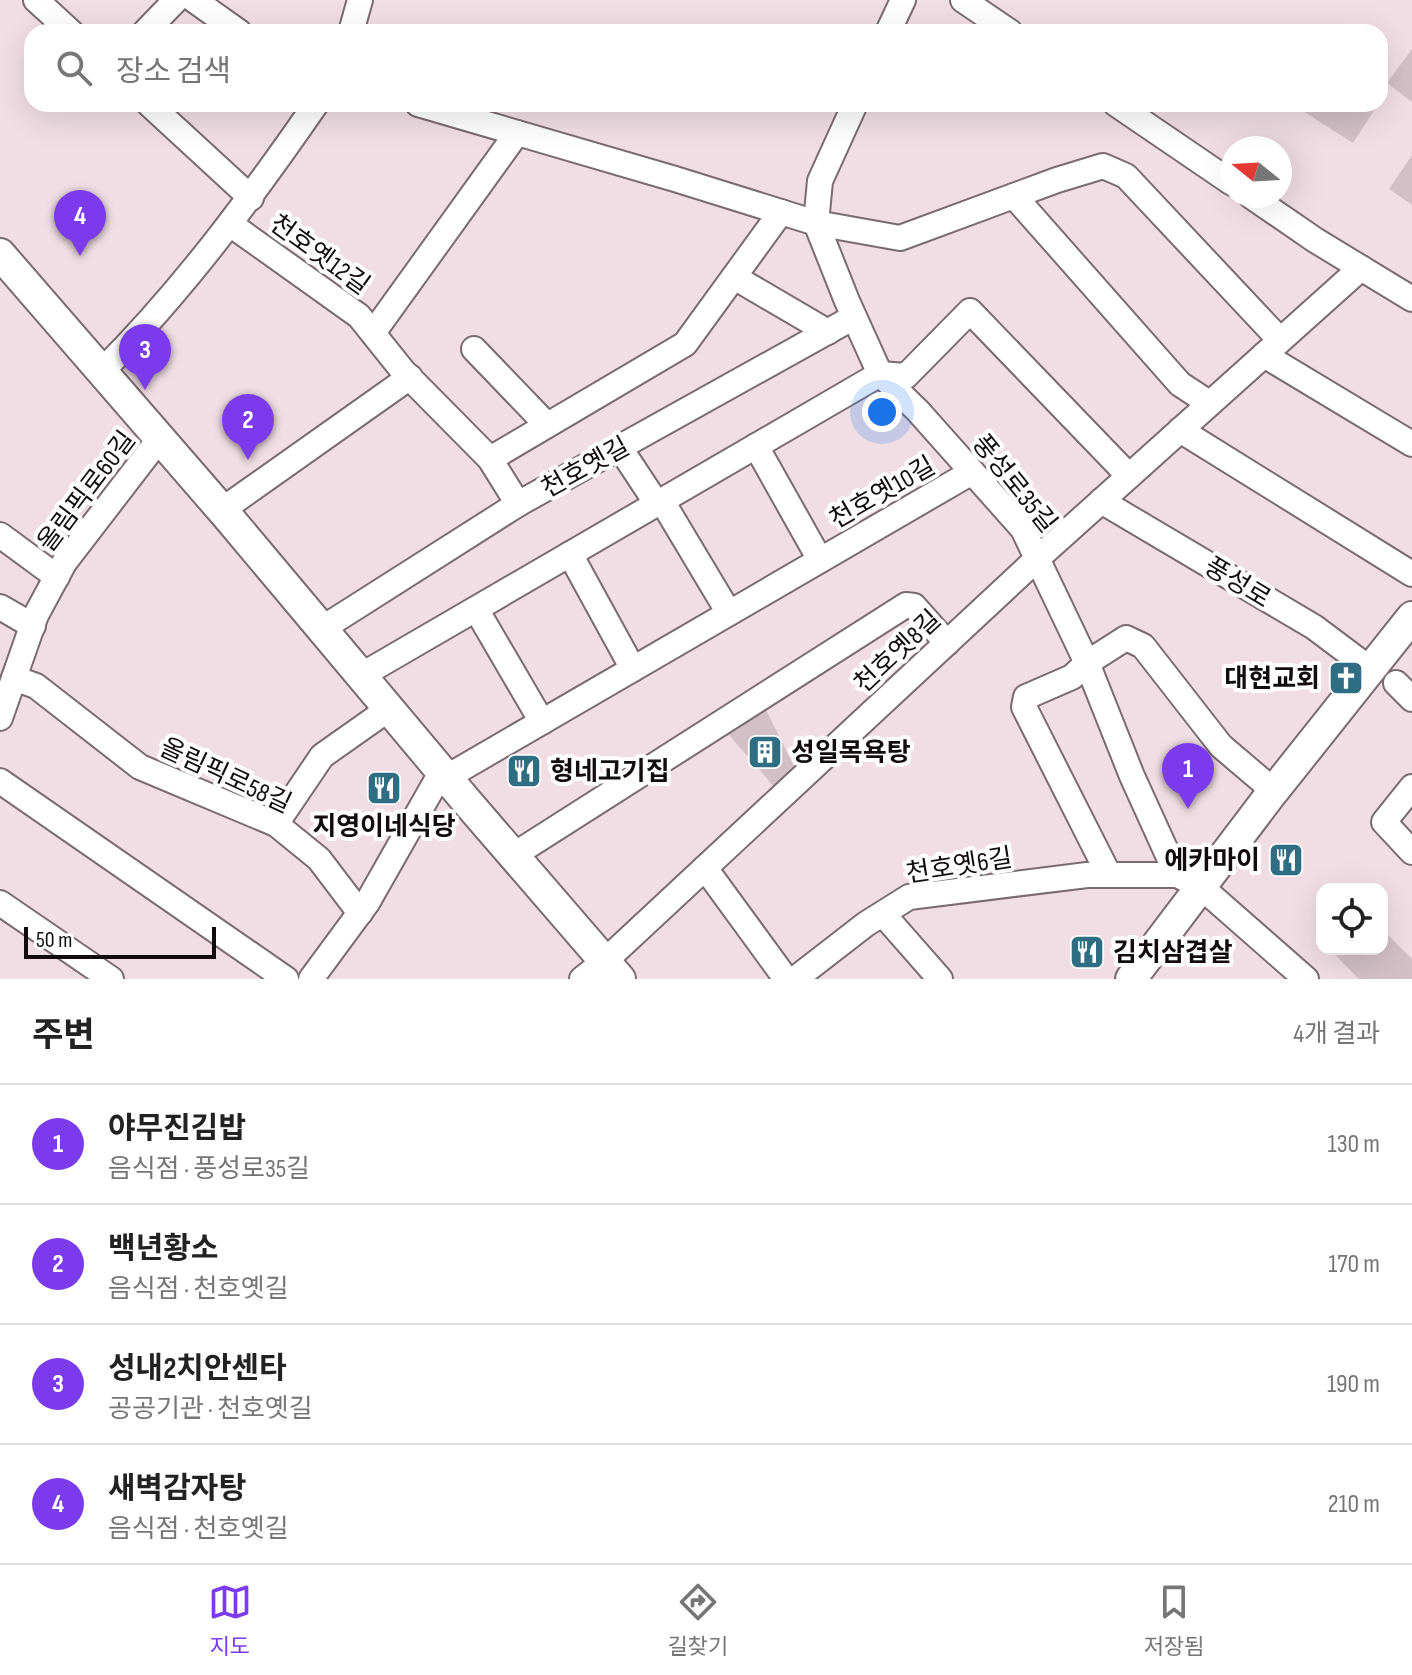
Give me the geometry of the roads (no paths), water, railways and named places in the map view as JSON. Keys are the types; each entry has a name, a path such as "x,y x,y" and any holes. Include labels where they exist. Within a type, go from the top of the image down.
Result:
{"street":[{"path":"36,0 62,24"},
{"path":"153,24 176,0"},
{"path":"194,0 228,24"},
{"path":"353,24 360,0"},
{"path":"892,24 903,0"},
{"path":"963,0 998,24"},
{"name":"천호옛12길","path":"158,112 251,198"},
{"name":"천호옛12길","path":"102,371 148,325 251,198 310,112"},
{"path":"445,112 816,223 900,238 1103,166 1126,176 1272,347 1412,444"},
{"path":"816,223 820,181 851,112"},
{"path":"1128,112 1220,175"},
{"path":"517,133 373,333 410,377 490,459 518,504"},
{"path":"1014,196 1180,384 1209,403"},
{"path":"1269,208 1412,299"},
{"path":"490,459 685,344 781,212"},
{"name":"풍성로35길","path":"816,223 880,374 918,411 1023,529 1039,557 1087,663 1132,776 1188,880"},
{"name":"천호옛12길","path":"230,224 359,316 373,333"},
{"path":"0,254 514,855 602,973"},
{"name":"천호옛8길","path":"602,973 705,868 1039,557 1361,268"},
{"path":"734,277 828,332"},
{"path":"362,675 880,374 906,376 970,311 1129,476"},
{"name":"천호옛길","path":"323,628 518,504 854,317"},
{"path":"474,349 547,425"},
{"path":"222,510 410,377"},
{"path":"1180,430 1412,574"},
{"name":"올림픽로60길","path":"0,718 33,626 64,563 160,438"},
{"name":"천호옛10길","path":"756,446 820,560"},
{"path":"620,448 660,502 729,613"},
{"name":"천호옛10길","path":"445,774 542,722 972,472"},
{"name":"풍성로","path":"1101,501 1314,627 1393,684"},
{"name":"올림픽로60길","path":"0,535 57,577"},
{"path":"570,554 633,669"},
{"path":"514,855 906,605 914,606 947,643"},
{"path":"0,607 33,626"},
{"path":"476,609 542,722"},
{"path":"1131,979 1188,880 1274,791 1393,684 1412,617"},
{"path":"1109,875 1024,707 1026,697 1072,677 1087,663 1126,638 1143,646 1221,746 1274,791"},
{"name":"올림픽로58길","path":"14,678 36,686 140,767 276,824 319,859 360,913"},
{"path":"276,824 322,756 390,708"},
{"path":"311,979 360,913 445,774"},
{"path":"0,781 286,979"},
{"path":"1412,787 1384,822 1412,852"},
{"path":"705,868 794,979"},
{"name":"천호옛6길","path":"794,979 909,897 1087,875 1188,880"},
{"path":"1188,880 1306,979"},
{"path":"0,903 111,979"},
{"path":"883,914 940,979"}],"place":[{"name":"새벽감자탕","path":"80,256"},
{"name":"성내2치안센타","path":"145,390"},
{"name":"백년황소","path":"248,460"},
{"name":"대현교회","path":"1346,678"},
{"name":"성일목욕탕","path":"765,752"},
{"name":"형네고기집","path":"524,771"},
{"name":"지영이네식당","path":"384,788"},
{"name":"야무진김밥","path":"1188,809"},
{"name":"에카마이","path":"1286,860"},
{"name":"김치삼겹살","path":"1087,952"}]}
